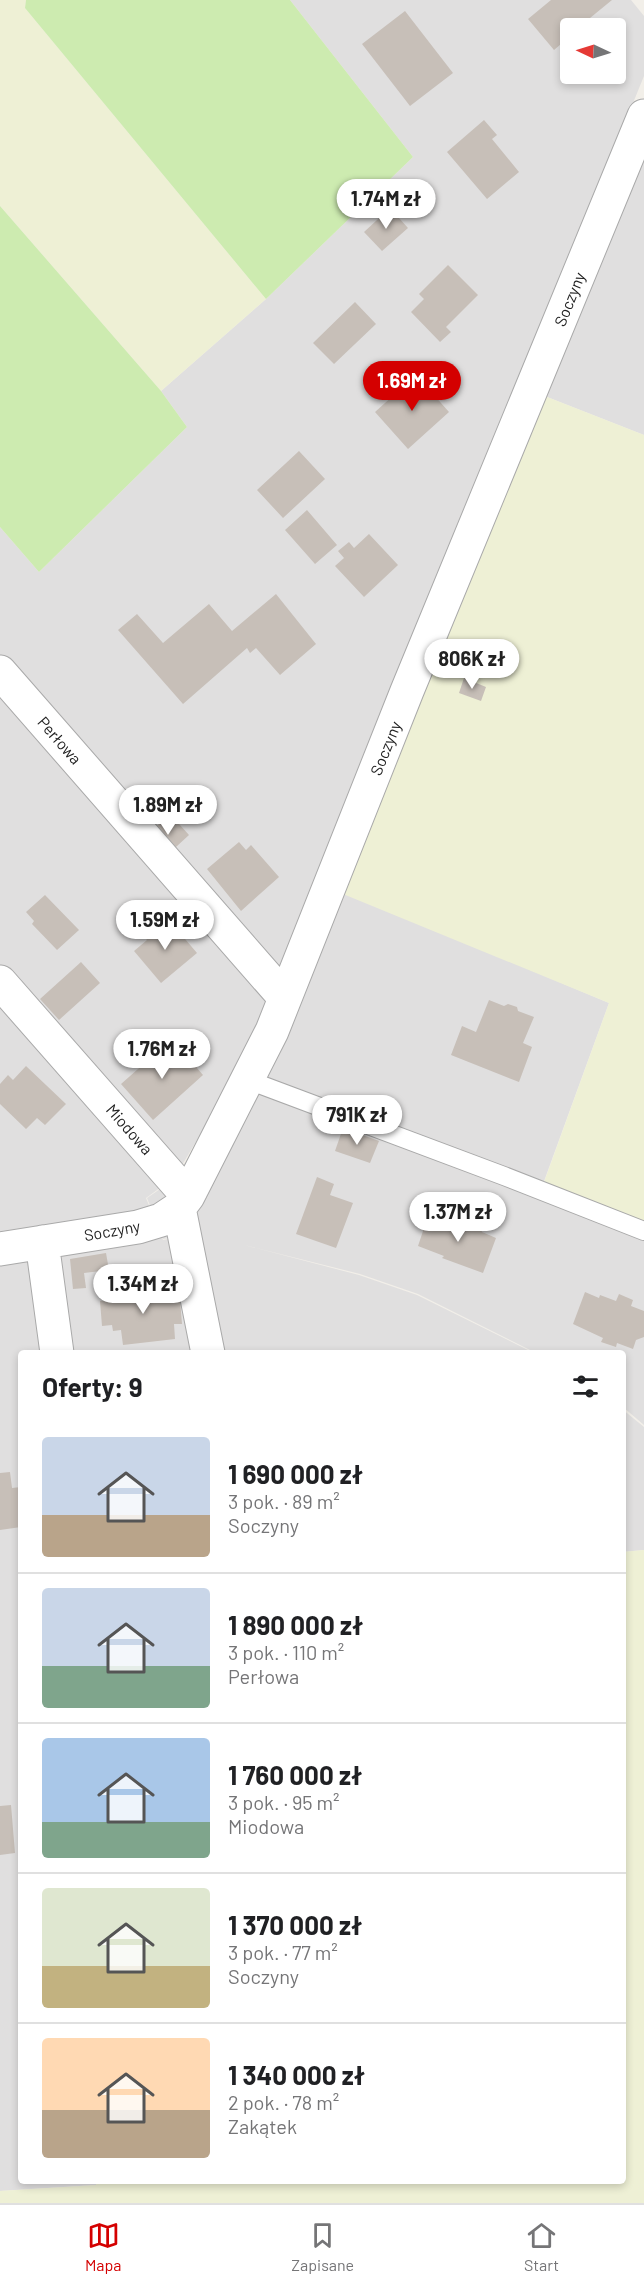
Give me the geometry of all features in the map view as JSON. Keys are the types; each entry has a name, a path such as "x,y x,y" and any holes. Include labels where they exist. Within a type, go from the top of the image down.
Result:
{"street":[{"name":"Soczyny","path":"0,1249 138,1227 160,1220 184,1202 248,1080 285,998 412,681 644,116"},
{"name":"Perłowa","path":"0,672 285,998"},
{"name":"Miodowa","path":"0,982 184,1202"},
{"path":"184,1202 208,1350"},
{"path":"42,1242 57,1350"}],"lane":[{"path":"248,1080 644,1231"}],"shaded area":[{"path":"290,0 631,0 644,16 644,76 239,1069 175,1177 146,1198 163,1240 190,1235 163,1239 147,1198 176,1178 240,1070 323,883 609,1003 543,1184 644,1222 644,1425 626,1410 626,1350 530,1350 418,1294 360,1274 244,1245 359,1275 417,1295 528,1350 18,1350 18,2184 96,2185 0,2191 0,527 39,572 187,427 161,391 266,299 413,157"},
{"path":"644,140 644,435 542,395"},
{"path":"626,1412 644,1427 644,1550 626,1552"}],"green space":[{"path":"0,0 26,0 25,8 266,299 161,391 0,206"},
{"path":"26,0 290,0 413,157 266,299 25,8"},
{"path":"0,206 161,391 187,427 39,572 0,527"},
{"path":"542,395 644,435 644,1222 543,1185 609,1003 343,894"},
{"path":"644,1550 644,2203 0,2203 0,2191 96,2184 626,2184 626,1552"}],"building":[{"path":"551,0 612,0 590,18 560,18 560,45 554,50 528,19"},
{"path":"405,11 453,73 410,106 362,44"},
{"path":"484,120 497,135 492,139 519,172 487,199 447,152"},
{"path":"390,208 408,228 382,251 364,232"},
{"path":"448,265 478,295 446,327 451,332 440,342 411,312 424,299 419,294"},
{"path":"355,302 376,324 334,364 313,343"},
{"path":"416,375 449,412 408,449 375,412"},
{"path":"299,451 325,479 283,518 257,490"},
{"path":"307,510 337,545 315,564 285,530"},
{"path":"369,534 398,565 364,597 335,566 344,558 338,551 349,542 354,548"},
{"path":"276,594 316,644 280,675 256,648 250,653 247,648 183,704 118,630 137,614 163,643 209,604 232,631"},
{"path":"464,678 486,687 481,701 459,693"},
{"path":"170,814 189,835 164,858 148,834"},
{"path":"239,842 246,850 251,845 279,877 241,911 207,869"},
{"path":"45,895 79,930 57,950 32,924 34,921 26,912"},
{"path":"168,919 197,953 161,983 134,951 147,940 141,933 148,927 153,933"},
{"path":"81,962 100,983 59,1020 40,999"},
{"path":"489,1000 504,1006 508,1004 517,1007 518,1011 534,1017 523,1043 532,1047 519,1082 451,1055 462,1026 476,1032"},
{"path":"172,1039 203,1075 153,1120 121,1084"},
{"path":"26,1066 66,1104 45,1125 37,1118 26,1129 0,1104 0,1084 8,1075 13,1080"},
{"path":"343,1128 379,1141 370,1163 335,1151"},
{"path":"317,1177 334,1184 330,1195 353,1203 336,1248 296,1234"},
{"path":"428,1216 464,1229 471,1223 480,1226 482,1232 496,1238 483,1273 442,1258 444,1256 418,1246"},
{"path":"106,1253 109,1270 84,1273 86,1288 73,1289 70,1259"},
{"path":"179,1287 182,1324 174,1324 175,1339 123,1345 121,1330 113,1331 112,1325 102,1326 100,1301 108,1300 108,1294"},
{"path":"585,1292 599,1298 600,1295 616,1301 619,1294 633,1300 631,1306 644,1311 644,1337 636,1340 633,1349 617,1343 616,1347 601,1342 603,1338 573,1324"},
{"path":"10,1472 12,1488 18,1487 18,1527 0,1530 0,1473"},
{"path":"11,1805 15,1853 0,1855 0,1806"}]}
